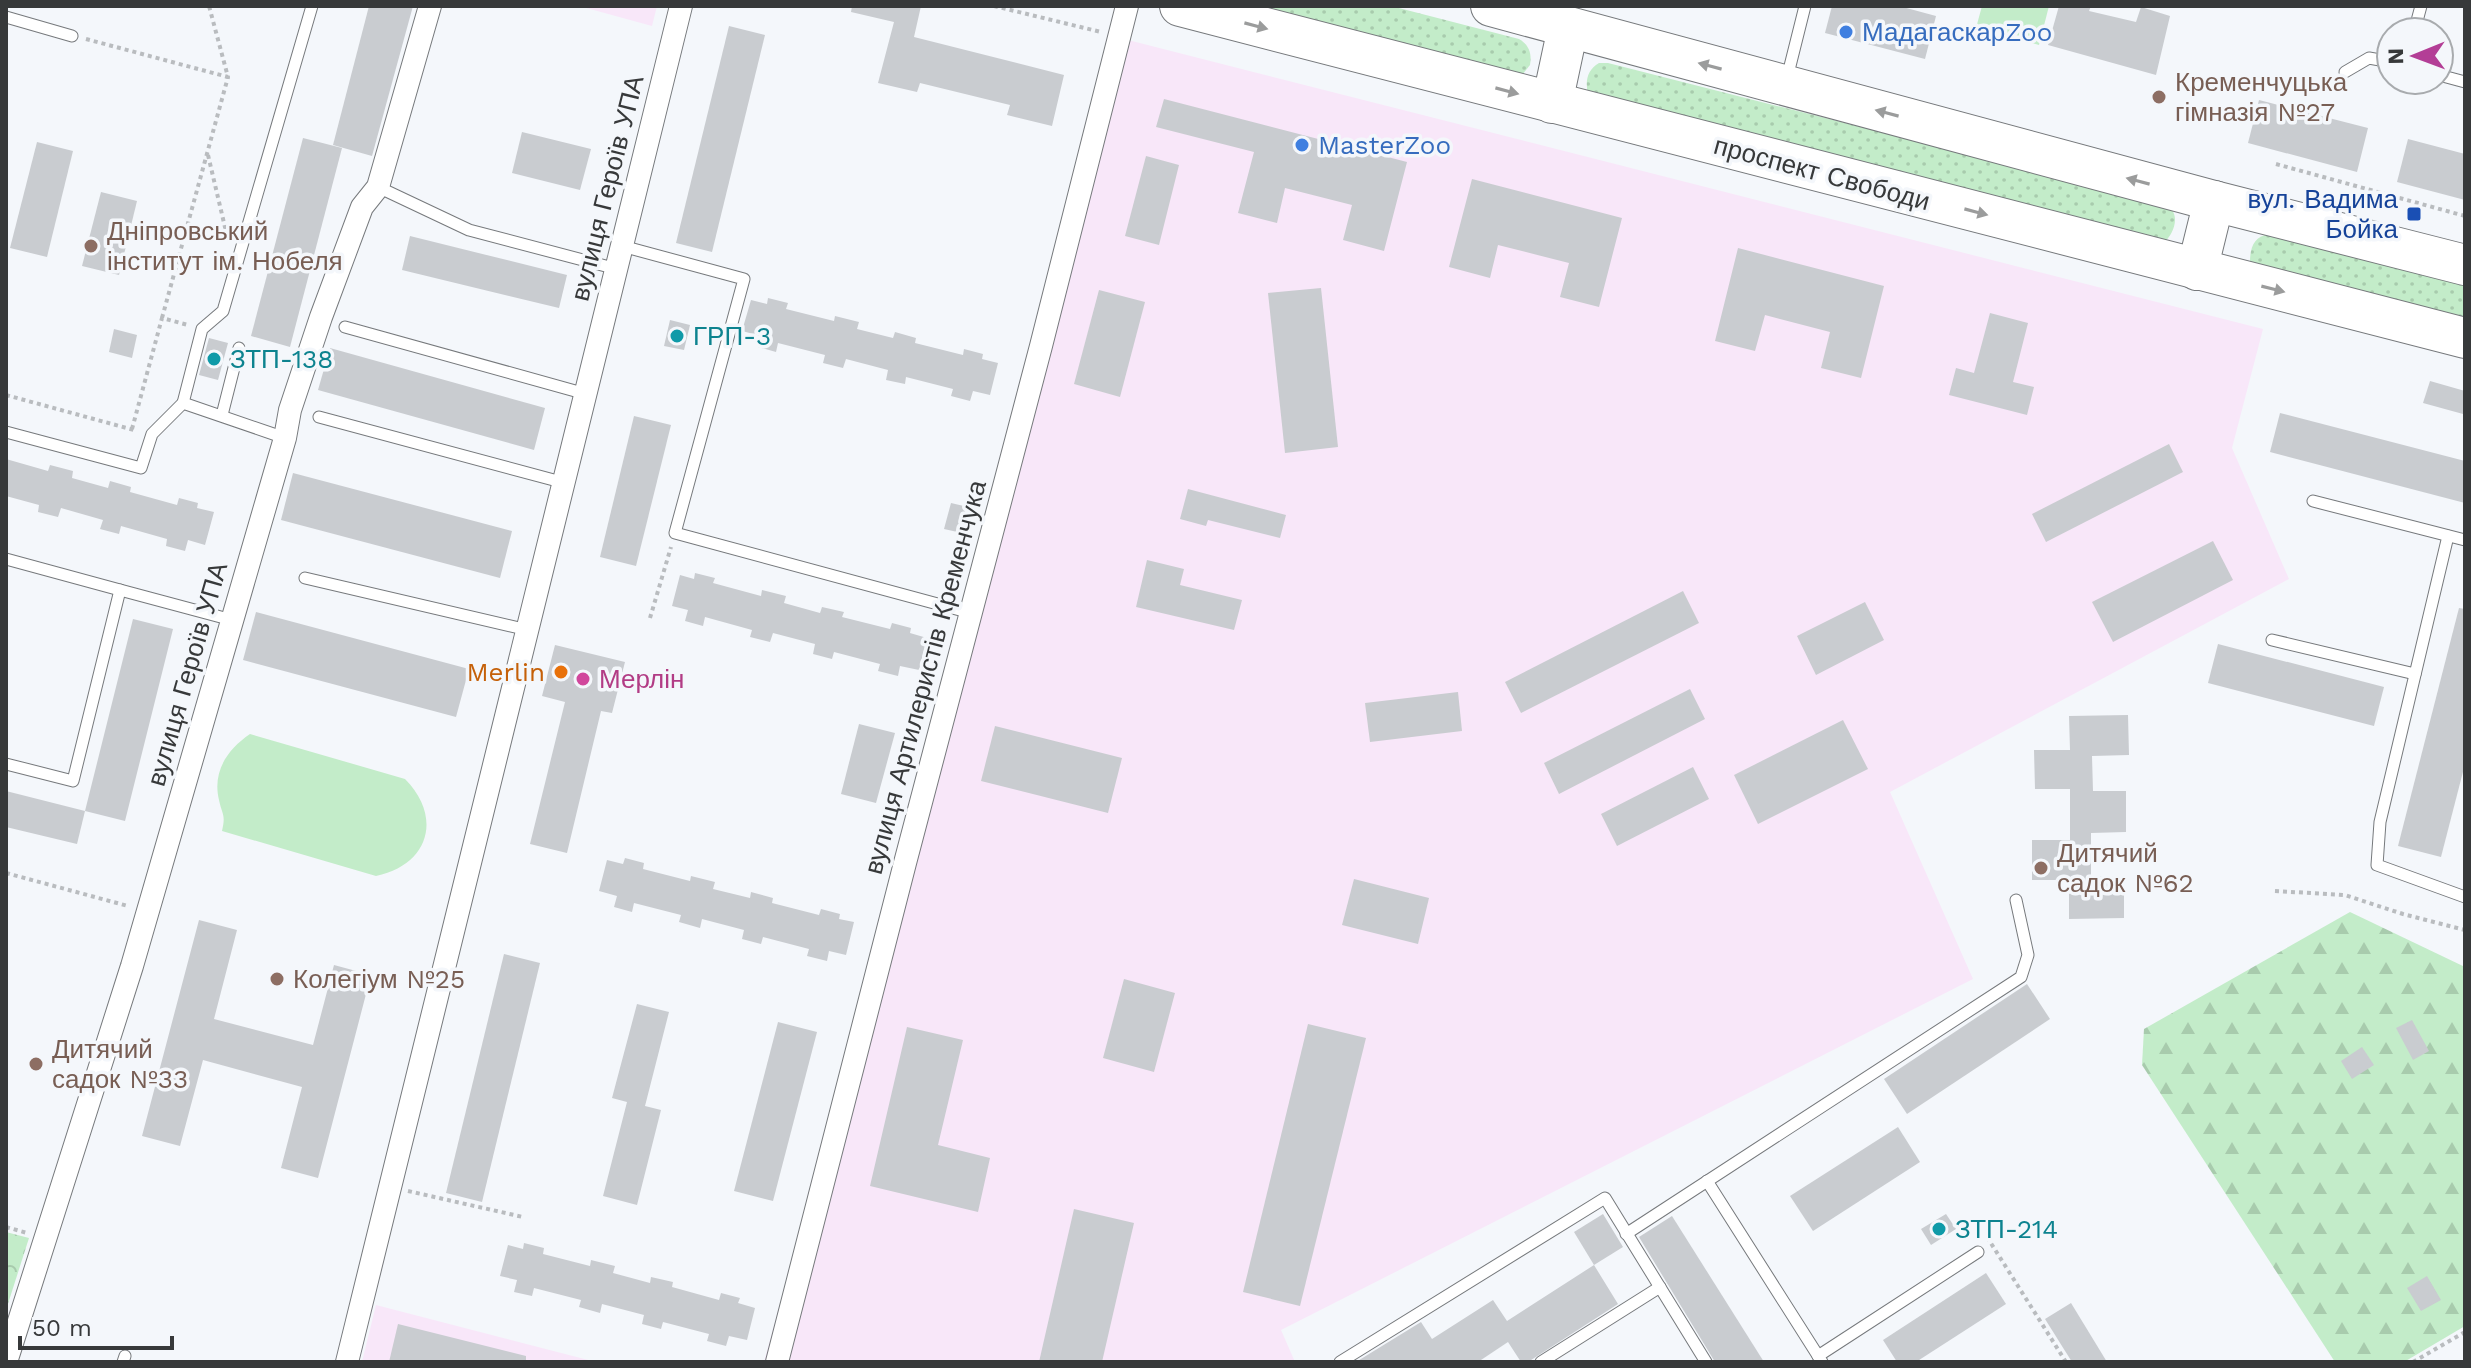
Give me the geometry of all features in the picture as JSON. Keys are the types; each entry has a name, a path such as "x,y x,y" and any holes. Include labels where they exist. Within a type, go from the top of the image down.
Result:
{"highway":[{"name":"проспект Свободи","path":"1180,6 2465,338"},
{"path":"1491,6 1571,17 1785,86 2465,265"},
{"path":"1552,103 1571,17"},
{"path":"2197,270 2214,201"}],"street":[{"name":"вулиця Героїв УПА","path":"6,1362 132,966 285,438 290,410 362,207 378,187 430,6"},
{"name":"вулиця Героїв УПА","path":"347,1362 681,6"},
{"name":"вулиця Артилеристів Кременчука","path":"777,1362 1127,6"}],"lane":[{"path":"6,432 141,468 152,434 183,403 202,329 223,311 312,6"},
{"path":"1785,86 1805,6"},
{"path":"6,17 72,36"},
{"path":"2345,72 2369,58 2375,59"},
{"path":"378,187 469,230 617,269"},
{"path":"622,246 744,279 675,533 971,613"},
{"path":"345,327 586,394"},
{"path":"222,415 239,348"},
{"path":"183,403 285,438"},
{"path":"319,417 565,483"},
{"path":"2313,501 2465,540"},
{"path":"2448,536 2380,822 2377,865 2465,897"},
{"path":"6,559 232,620"},
{"path":"305,578 528,630"},
{"path":"6,764 73,781 120,590"},
{"path":"2272,640 2415,674"},
{"path":"1626,1234 2021,977 2028,955 2016,900"},
{"path":"1707,1181 1820,1359 1978,1252"},
{"path":"1340,1362 1605,1198 1706,1362"},
{"path":"1541,1362 1660,1287"}],"path":[{"path":"132,429 228,77 209,6"},
{"path":"994,6 1121,37"},
{"path":"72,36 228,77"},
{"path":"207,153 234,269"},
{"path":"2276,164 2465,216"},
{"path":"162,318 202,329"},
{"path":"6,395 152,434"},
{"path":"650,618 675,533"},
{"path":"6,873 146,911"},
{"path":"2275,891 2345,895 2465,930"},
{"path":"406,1190 523,1217"},
{"path":"1987,1237 2066,1362"},
{"path":"2413,1362 2465,1332"}],"shaded area":[{"path":"579,6 657,6 652,26"},
{"path":"1128,40 2263,329 2232,448 2289,579 1890,792 1973,979 1281,1330 1295,1362 764,1362"},
{"path":"376,1305 596,1362 362,1362"}],"green space":[{"path":"1226,6 1391,6 1519,39 1529,50 1530,65 1522,75"},
{"path":"1982,6 2049,6 2039,45 1976,28"},
{"path":"1599,63 2156,202 2173,211 2174,226 2163,243 1588,94 1588,76"},
{"path":"2270,234 2465,282 2465,326 2250,262 2254,243"},
{"path":"250,734 405,779 424,809 425,838 418,850 408,862 376,876 222,831 224,818 217,789 220,770 229,754"},
{"path":"2350,912 2465,967 2465,1326 2404,1362 2335,1362 2142,1065 2144,1029"},
{"path":"6,1232 29,1238 6,1310"}],"building":[{"path":"369,6 413,6 372,156 333,145"},
{"path":"852,6 921,6 914,37 1064,75 1052,126 1007,115 1010,105 920,83 917,92 878,83 894,22 851,12"},
{"path":"1832,6 1899,6 1936,16 1925,59 1825,33"},
{"path":"2059,6 2091,6 2089,11 2136,22 2141,7 2170,16 2156,75 2048,45"},
{"path":"729,26 765,35 712,252 676,243"},
{"path":"1164,99 1407,162 1384,251 1343,240 1352,205 1285,188 1277,223 1238,213 1254,152 1156,127"},
{"path":"2259,100 2368,128 2357,172 2248,143"},
{"path":"522,132 591,149 580,190 512,173"},
{"path":"303,138 342,148 290,347 251,336"},
{"path":"2408,139 2465,154 2465,200 2397,182"},
{"path":"37,142 73,151 47,257 10,248"},
{"path":"1146,156 1179,165 1159,245 1125,236"},
{"path":"1472,179 1622,218 1599,307 1560,297 1569,263 1498,245 1490,278 1449,267"},
{"path":"101,192 137,201 119,275 82,266"},
{"path":"410,236 567,275 559,308 402,270"},
{"path":"1738,248 1884,286 1861,378 1821,368 1830,332 1765,315 1755,351 1715,341"},
{"path":"1321,288 1338,447 1285,453 1268,293"},
{"path":"1099,290 1145,302 1120,397 1074,384"},
{"path":"768,298 788,303 786,309 834,321 835,316 859,322 857,329 893,338 895,332 916,338 915,343 963,355 964,349 983,354 982,359 998,363 990,395 973,391 970,401 951,396 953,389 906,377 905,384 886,380 888,370 846,359 843,368 823,363 825,355 778,343 776,352 758,347 761,336 742,331 751,300 767,304"},
{"path":"1990,313 2028,323 2013,382 2034,387 2027,415 1949,395 1956,368 1974,373"},
{"name":"ГРП-3","path":"670,320 690,325 684,350 664,346"},
{"path":"114,329 137,335 132,358 109,352"},
{"name":"ЗТП-138","path":"209,338 228,343 218,380 199,375"},
{"path":"330,348 545,408 534,450 318,390"},
{"path":"2430,381 2465,391 2463,414 2423,403"},
{"path":"2280,413 2465,461 2465,503 2270,452"},
{"path":"634,416 671,425 636,566 600,557"},
{"path":"2169,444 2183,472 2046,542 2032,514"},
{"path":"6,459 48,471 50,465 73,471 72,478 108,488 110,481 131,487 130,492 177,505 179,498 198,503 197,508 214,512 205,545 188,540 185,551 166,546 167,539 121,526 119,534 100,529 103,520 61,508 58,517 38,512 39,505 6,496"},
{"path":"293,473 512,531 500,578 281,520"},
{"path":"1188,489 1286,515 1280,538 1208,520 1206,526 1180,519"},
{"path":"951,503 968,507 962,533 944,529"},
{"path":"2213,541 2233,580 2113,642 2092,602"},
{"path":"1147,560 1184,569 1180,585 1242,600 1234,630 1136,607"},
{"path":"695,573 715,578 713,583 761,596 762,590 786,596 784,603 820,613 822,607 844,612 842,617 890,629 892,623 911,628 910,633 927,638 919,670 900,666 898,676 878,671 880,664 834,652 832,659 813,654 815,644 773,633 770,642 750,637 752,630 705,617 703,626 685,621 688,610 672,606 680,575 694,579"},
{"path":"1683,591 1699,623 1521,713 1505,682"},
{"path":"1865,602 1884,640 1816,675 1797,636"},
{"path":"2459,608 2465,609 2465,764 2441,857 2398,846"},
{"path":"256,612 469,669 456,717 243,660"},
{"path":"133,619 173,629 125,821 85,811"},
{"path":"2218,644 2384,687 2374,726 2208,683"},
{"path":"555,645 625,662 612,713 601,711 567,853 530,844 565,702 542,696"},
{"path":"1690,689 1705,719 1559,794 1544,763"},
{"path":"1458,692 1462,731 1370,742 1365,703"},
{"path":"2128,715 2129,755 2092,756 2093,791 2126,791 2126,832 2091,833 2091,876 2124,876 2124,918 2069,919 2069,880 2032,880 2032,840 2070,840 2070,789 2035,789 2034,750 2070,750 2069,716"},
{"path":"1843,720 1868,769 1758,824 1734,775"},
{"path":"859,724 895,733 876,803 841,794"},
{"path":"995,726 1122,758 1108,813 981,781"},
{"path":"1693,767 1709,799 1617,846 1601,814"},
{"path":"6,791 85,811 77,844 6,827"},
{"path":"625,858 644,863 643,869 690,881 691,876 715,882 713,889 750,898 751,892 773,898 772,903 819,915 821,909 840,914 839,919 854,922 846,955 829,951 827,961 807,956 809,949 763,937 761,944 742,939 744,930 702,919 700,928 679,922 681,915 634,903 632,912 614,907 617,896 599,891 607,860 623,864"},
{"path":"1354,879 1429,898 1418,944 1342,925"},
{"path":"199,920 237,930 214,1019 313,1045 334,965 371,975 318,1178 281,1168 302,1087 203,1060 180,1146 142,1136"},
{"path":"504,954 540,963 482,1202 446,1193"},
{"path":"1124,979 1175,993 1154,1072 1103,1058"},
{"path":"2027,984 2050,1019 1907,1114 1884,1079"},
{"path":"637,1004 669,1012 645,1106 661,1110 637,1205 603,1196 627,1102 612,1098"},
{"path":"2412,1020 2429,1051 2413,1060 2396,1028"},
{"path":"778,1022 817,1032 773,1201 734,1191"},
{"path":"1308,1024 1366,1038 1300,1306 1243,1292"},
{"path":"907,1027 963,1040 938,1145 990,1158 978,1212 870,1186"},
{"path":"2362,1047 2374,1065 2352,1079 2341,1061"},
{"path":"1898,1127 1920,1162 1813,1231 1790,1196"},
{"path":"1074,1209 1134,1223 1102,1362 1039,1362"},
{"path":"1603,1214 1623,1247 1594,1265 1574,1232"},
{"name":"ЗТП-214","path":"1946,1214 1956,1229 1931,1245 1921,1229"},
{"path":"1672,1216 1764,1362 1715,1362 1639,1237"},
{"path":"524,1243 544,1248 543,1254 590,1266 591,1260 615,1266 613,1273 650,1283 651,1277 673,1282 672,1287 719,1300 721,1293 740,1298 738,1303 755,1308 747,1340 729,1336 726,1346 707,1341 709,1334 663,1322 661,1329 642,1324 644,1315 602,1304 600,1313 579,1307 581,1300 534,1288 532,1296 514,1292 517,1280 500,1276 508,1245 523,1249"},
{"path":"1594,1265 1618,1304 1528,1362 1521,1362 1508,1342 1478,1362 1356,1362 1421,1322 1432,1339 1493,1300 1507,1321"},
{"path":"1986,1273 2006,1304 1916,1362 1897,1362 1883,1340"},
{"path":"2427,1276 2441,1300 2421,1311 2407,1288"},
{"path":"2071,1303 2107,1362 2072,1362 2045,1319"},
{"path":"398,1324 526,1356 526,1362 389,1362"}],"place":[{"name":"МадагаскарZoo","path":"1846,32"},
{"name":"Кременчуцька гімназія №27","path":"2159,97"},
{"name":"MasterZoo","path":"1302,145"},
{"name":"вул. Вадима Бойка","path":"2414,214"},
{"name":"Дніпровський інститут ім. Нобеля","path":"91,246"},
{"name":"ГРП-3","path":"677,336"},
{"name":"ЗТП-138","path":"214,359"},
{"name":"Merlin","path":"561,672"},
{"name":"Мерлін","path":"583,679"},
{"name":"Дитячий садок №62","path":"2041,868"},
{"name":"Колегіум №25","path":"277,979"},
{"name":"Дитячий садок №33","path":"36,1064"},
{"name":"ЗТП-214","path":"1939,1229"}]}
